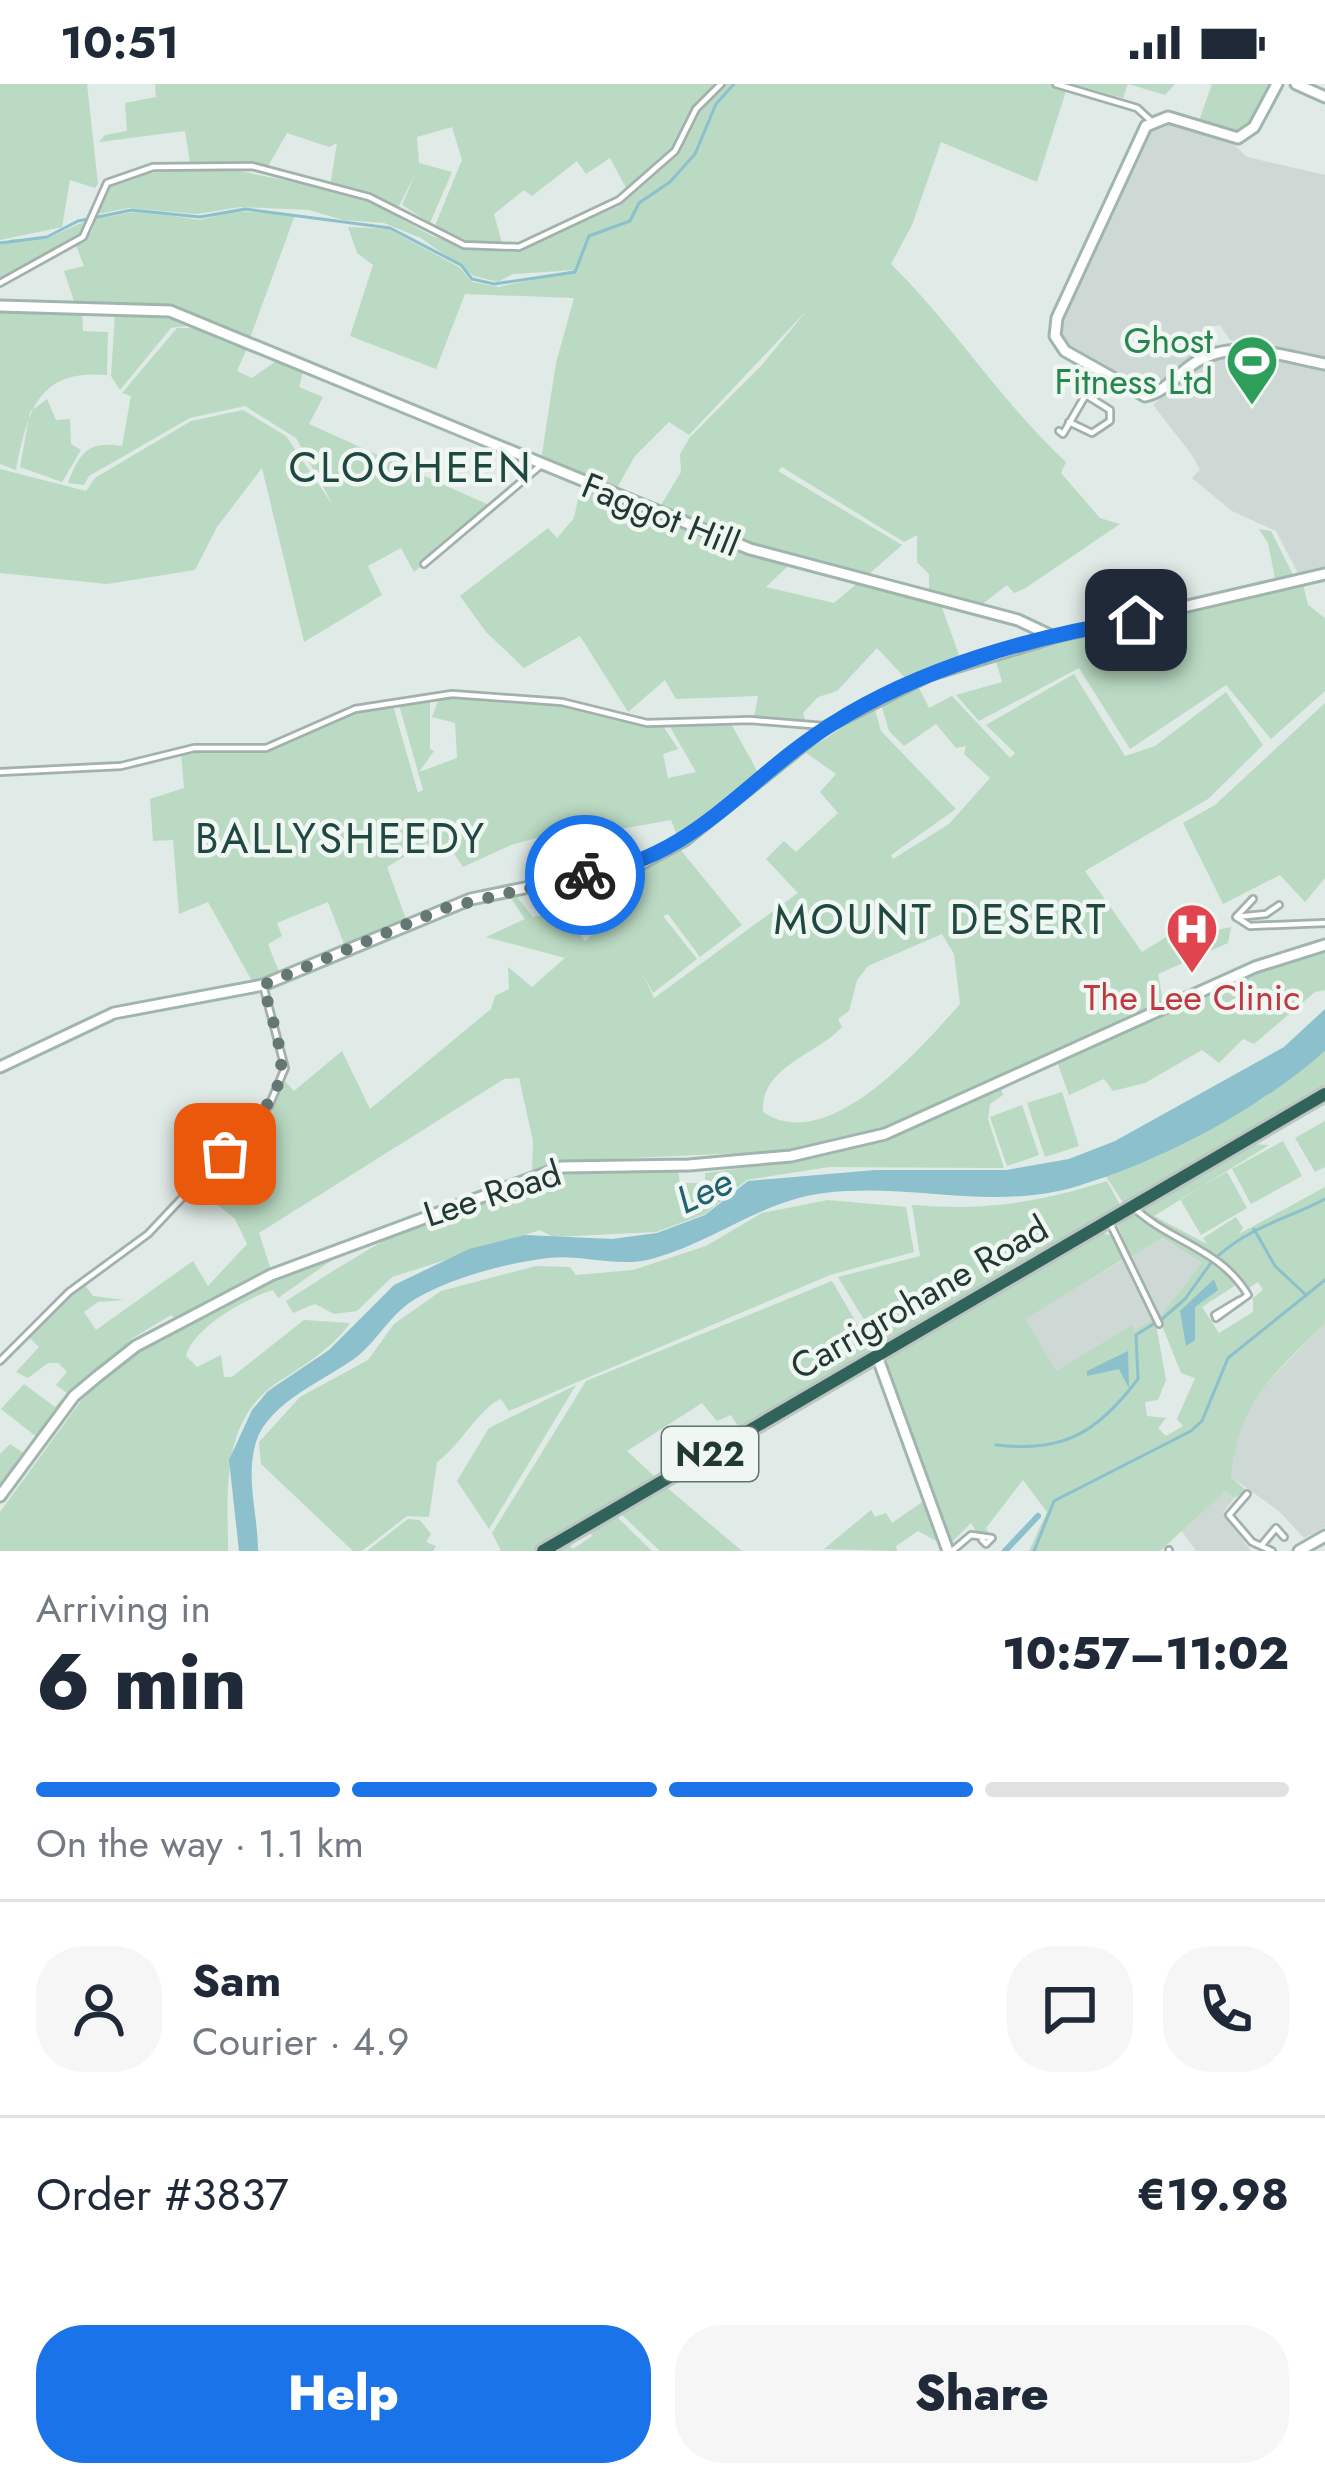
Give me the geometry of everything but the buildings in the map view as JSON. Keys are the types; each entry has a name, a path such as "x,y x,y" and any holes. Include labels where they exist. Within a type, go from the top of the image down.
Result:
{"highway":[{"name":"Carrigrohane Road","path":"543,1551 1325,1094"}],"street":[{"path":"0,283 71,245 92,222 107,183 143,170 252,166 369,197 464,244 519,247 619,200 676,151 692,115 721,84"},
{"path":"1056,84 1141,110 1151,121"},
{"path":"1151,121 1171,118 1232,138 1254,127 1277,84"},
{"path":"1296,84 1325,97"},
{"path":"1151,121 1064,304 1054,328 1056,342 1137,394 1151,395 1198,360 1221,351 1240,349 1325,364"},
{"name":"Faggot Hill","path":"0,306 170,311 750,549 1016,620 1054,637"},
{"path":"1058,431 1063,434 1099,371"},
{"path":"1069,422 1092,433 1111,419 1108,408 1085,395"},
{"path":"424,564 540,466"},
{"path":"0,1066 73,1028 122,1010 263,985 463,902 626,868 658,856 826,727 929,675 1054,637 1325,574"},
{"path":"0,772 121,766 194,748 266,748 355,709 452,694 562,702 647,723 735,720 826,727"},
{"path":"1236,917 1252,899"},
{"path":"1236,917 1266,914 1279,905"},
{"path":"1236,917 1250,926 1323,920"},
{"name":"Lee Road","path":"0,1496 74,1396 98,1376 136,1346 271,1276 562,1167 689,1166 791,1156 885,1134 1255,967 1325,945"},
{"path":"0,1360 69,1292 148,1234 269,1106 285,1068 263,985"},
{"path":"1133,1207 1220,1259 1248,1295 1215,1317"},
{"path":"1108,1221 1159,1324"},
{"path":"877,1356 950,1551 971,1535 982,1540"},
{"path":"1247,1494 1229,1513 1272,1551"},
{"path":"1262,1546 1276,1528 1283,1537"},
{"path":"1299,1551 1323,1540"}],"shaded area":[{"path":"1168,122 1234,145 1247,157 1325,175 1325,358 1230,340 1220,325 1205,328 1196,356 1146,391 1067,347 1060,324 1146,132"},
{"path":"1251,355 1325,369 1325,567 1300,577 1276,531 1232,511 1192,478 1200,470 1192,455 1153,405 1203,361"},
{"path":"1161,1238 1202,1263 1184,1290 1159,1318 1135,1330 1132,1326 1055,1372 1024,1318"},
{"path":"1325,1323 1325,1527 1304,1538 1279,1511 1231,1477 1236,1431 1261,1389"},
{"path":"1225,1491 1234,1498 1223,1513 1251,1551 1196,1551 1181,1530"}],"green space":[{"path":"0,84 87,84 98,184 95,188 70,180 62,227 0,240"},
{"path":"155,84 716,84 691,109 678,145 627,190 610,158 586,174 577,161 532,196 524,190 494,214 502,243 472,242 434,228 462,160 452,127 417,137 419,163 452,172 430,223 402,205 416,172 399,206 357,189 330,186 337,143 329,147 287,133 267,168 190,162 185,131 99,142 105,135 127,131 125,103 156,97"},
{"path":"724,84 1049,84 1066,91 1037,182 941,142 912,225 891,264 1066,462 1061,473 1100,518 1120,524 1024,589 1014,593 1007,585 980,606 929,592 929,574 917,562 917,535 904,542 782,467 778,471 902,545 869,574 771,552 658,510 681,472 680,454 690,437 762,365 808,309 689,435 669,422 635,456 614,493 541,460 556,363 574,298 465,294 436,369 350,336 373,265 357,253 348,227 388,229 459,267 472,282 499,287 576,270 513,274 498,282 474,276 421,238 384,223 343,220 309,210 240,207 197,214 129,208 97,214 103,194 119,180 165,170 230,169 358,195 432,236 464,247 515,252 619,206 677,156 694,119"},
{"path":"1074,84 1128,84 1123,98"},
{"path":"1128,84 1175,84 1165,95"},
{"path":"1212,84 1271,84 1250,122 1232,133 1199,121"},
{"path":"139,211 200,220 236,211 295,215 250,338 173,306 75,304 64,271 84,266 76,245 91,233 96,219"},
{"path":"90,219 81,234 0,280 0,245 13,239 46,239"},
{"path":"0,310 82,312 83,331 108,332 107,375 65,379 40,398 16,470 0,464"},
{"path":"115,313 173,315 202,324 171,328 120,390 111,376"},
{"path":"177,328 205,328 248,346 237,371 252,378 279,359 304,369 299,387 323,397 309,424 491,506 414,572 401,548 368,566 382,595 304,642 262,468 217,527 195,570 107,584 0,573 0,469 86,491 95,478 191,421 243,410 286,436 334,507 296,438 245,406 190,418 89,476 84,485 68,483 87,451 101,445 122,446 131,396 122,393"},
{"path":"47,399 56,420 70,419 71,444 81,450 62,482 20,467 30,412"},
{"path":"581,485 724,544 792,562 766,587 834,603 861,580 940,602 960,658 908,681 877,648 837,691 818,697 803,713 805,720 754,717 758,696 676,699 665,680 628,712 580,636 524,668 486,632 460,596 548,528 557,538 574,518"},
{"path":"1259,529 1271,531 1293,575 1275,578 1268,543"},
{"path":"1303,584 1308,605 1325,618 1325,691 1271,739 1226,685 1130,749 1079,668 979,721 956,695 1002,682 995,658 1103,627"},
{"path":"1074,674 1125,756 1155,746 1226,692 1263,745 1208,799 1085,871 1142,952 1194,920 1203,933 1231,927 1228,943 1158,974 1164,1007 1085,1036 880,1133 789,1151 587,1160 532,1172 533,1141 519,1078 504,1079 259,1233 272,1273 178,1321 171,1315 131,1339 133,1347 74,1393 38,1438 1,1409 24,1384 55,1407 67,1393 56,1385 67,1372 58,1363 48,1363 28,1378 16,1372 39,1347 26,1334 85,1285 93,1296 124,1300 98,1302 84,1312 96,1330 193,1261 208,1286 247,1244 235,1219 197,1188 201,1183 218,1195 256,1157 252,1134 284,1080 294,1091 342,1051 370,1109 491,1009 495,996 509,989 508,967 532,987 565,958 486,937 525,919 508,894 513,892 533,917 563,910 585,941 610,919 588,878 679,848 742,925 700,957 668,914 663,916 697,959 653,993 642,973 654,998 798,893 766,859 784,841 796,852 838,813 820,792 836,774 805,752 874,706 881,731 956,809 891,855 893,859 949,824 990,778 964,754 966,746 956,748 936,724 904,746 889,731 881,704 917,684 929,708 952,696 1010,758 1015,753 986,725","holes":["942,934 954,954 960,1004 897,1070 843,1109 816,1120 788,1122 763,1112 765,1096 780,1073 842,1027 838,1019 849,1011 857,980 868,966"]},
{"path":"440,696 553,704 623,722 663,726 678,749 663,754 668,778 696,772 669,725 730,722 760,776 679,840 671,820 576,837 572,828 511,845 463,867 447,843 432,851 427,843 387,867 407,922 346,949 328,902 277,923 282,936 268,944 279,972 252,981 208,902 179,914 173,840 153,841 150,799 184,788 181,753 269,750 343,715 392,702 418,793 423,790 398,701 430,700 430,749 434,751 419,772 457,758 455,723 432,717"},
{"path":"1325,703 1325,878 1305,902 1280,875 1223,904 1183,823 1215,805"},
{"path":"1325,949 1325,990 1315,992 1254,1044 1243,1039 1219,1063 1202,1050 1145,1083 1113,1091 1104,1079 1069,1095 1056,1059 1255,970"},
{"path":"1325,1051 1325,1087 1124,1204 1105,1175 1261,1100"},
{"path":"1001,1088 1003,1095 990,1104 988,1119 1004,1168 829,1167 747,1180 705,1214 656,1232 553,1237 540,1230 392,1277 357,1311 334,1314 315,1304 293,1313 286,1301 391,1237 507,1184 586,1167 678,1170 680,1183 705,1183 705,1173 790,1162 908,1128"},
{"path":"1062,1092 1079,1146 1045,1157 1027,1103"},
{"path":"1022,1105 1039,1155 1007,1166 990,1117"},
{"path":"1325,1121 1325,1167 1315,1172 1295,1138"},
{"path":"1283,1141 1302,1176 1251,1204 1232,1169"},
{"path":"1250,1144 1269,1145 1154,1216 1207,1244 1203,1238 1236,1217 1243,1228 1239,1234 1325,1187 1325,1323 1275,1374 1242,1427 1231,1477 1247,1491 1234,1498 1225,1491 1160,1551 1029,1551 1047,1512 1023,1480 986,1528 989,1533 979,1536 971,1523 949,1545 884,1364 888,1355 1096,1233 1113,1235 1125,1258 1025,1319 1056,1371 1132,1325 1135,1330 1155,1319 1166,1380 1158,1400 1145,1402 1147,1416 1166,1418 1158,1428 1166,1436 1183,1426 1177,1419 1195,1378 1181,1373 1159,1318 1202,1263 1162,1238 1130,1257 1118,1226 1135,1212 1219,1260 1239,1283 1202,1307 1219,1333 1253,1312 1253,1298 1263,1290 1258,1282 1247,1289 1221,1258 1138,1208"},
{"path":"1227,1172 1247,1208 1201,1235 1180,1199"},
{"path":"1107,1181 1121,1207 880,1346 838,1277 920,1256 912,1205 1011,1204"},
{"path":"828,1200 906,1207 914,1252 830,1275 509,1411 501,1399 493,1403 437,1462 429,1517 407,1516 362,1551 353,1551 261,1464 259,1442 300,1397 368,1360 394,1324 441,1291 536,1266 570,1267 576,1275 633,1270 706,1246 762,1213"},
{"path":"345,1251 278,1298 273,1290 222,1316 199,1335 186,1356 197,1367 221,1355 224,1377 232,1377 304,1320 350,1323 326,1348 259,1398 246,1416 231,1458 228,1551 0,1551 0,1512 91,1387 142,1347 273,1276"},
{"path":"832,1281 871,1348 741,1431 731,1415 717,1421 702,1403 627,1451 657,1479 533,1551 501,1551 492,1533 586,1381"},
{"path":"576,1385 489,1529 457,1481 489,1428"},
{"path":"10,1444 28,1456 0,1489 0,1454"},
{"path":"665,1486 742,1551 660,1551 621,1514 617,1517 652,1551 548,1551 566,1540 573,1549 592,1536 589,1528"},
{"path":"928,1498 942,1544 918,1531 896,1546 897,1551 824,1549 871,1510 875,1517 886,1513 892,1523"},
{"path":"408,1519 420,1520 431,1534 426,1542 436,1546 433,1551 367,1551"}],"water":[{"path":"1325,1009 1325,1051 1299,1073 1240,1113 1176,1147 1078,1186 1015,1197 824,1193 779,1204 655,1258 532,1260 431,1290 400,1310 359,1355 286,1403 263,1428 252,1469 258,1551 239,1551 229,1460 252,1410 268,1391 329,1350 394,1285 469,1249 525,1235 612,1239 657,1233 705,1215 748,1181 875,1170 1006,1170 1069,1159 1115,1141 1284,1047"},
{"path":"1214,1279 1218,1290 1195,1307 1195,1340 1186,1346 1180,1311"},
{"path":"1128,1351 1129,1388 1119,1369 1087,1376 1087,1371"}],"waterway":[{"path":"0,243 47,237 78,221 132,210 200,217 245,209 390,228 461,265 472,279 494,284 575,272 589,236 630,221 639,203 670,182 695,154 716,104 734,84"},
{"path":"1219,1255 1257,1230 1325,1199"},
{"path":"1254,1229 1275,1266 1306,1295"},
{"path":"1161,1320 1185,1299 1213,1260"},
{"path":"1034,1551 1054,1501 1191,1431 1202,1421 1228,1358 1325,1280"},
{"path":"996,1445 1041,1446 1078,1435 1093,1425 1138,1379 1136,1335 1155,1323"},
{"path":"1005,1551 1038,1516"}],"way so far":[{"path":"225,1154 269,1106 285,1068 263,985 471,899 585,875"}],"place":[{"name":"Ghost Fitness Ltd","path":"1252,407"},
{"name":"The Lee Clinic","path":"1192,975"}],"district":[{"name":"CLOGHEEN","path":"411,467"},
{"name":"BALLYSHEEDY","path":"341,838"},
{"name":"MOUNT DESERT","path":"941,919"}],"route":[{"path":"585,875 658,856 826,727 922,679 1054,637 1136,620"}],"water label":[{"name":"Lee","path":"704,1190"}]}
